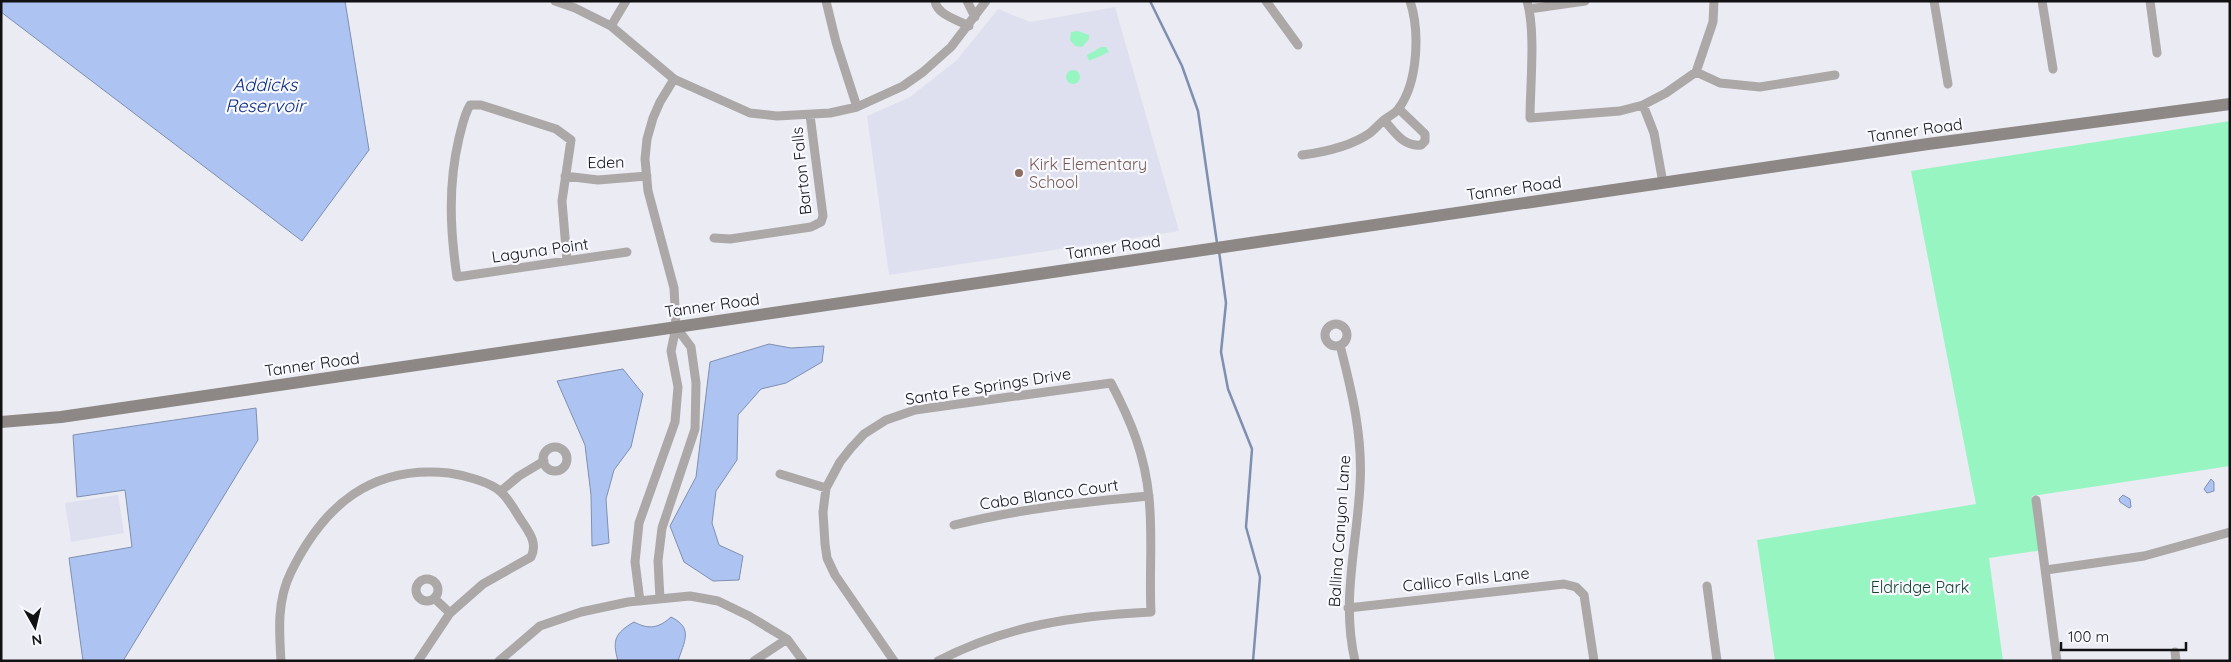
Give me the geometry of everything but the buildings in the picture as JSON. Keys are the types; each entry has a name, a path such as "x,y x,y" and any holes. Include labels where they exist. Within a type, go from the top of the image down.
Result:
{"main road":[{"name":"Tanner Road","path":"1,422 61,417 1928,144 2230,104"}],"street":[{"path":"555,1 575,8 611,26 674,79 750,113 777,116 830,113 857,107 903,86 923,72 951,47 969,26 986,1"},
{"path":"611,26 626,1"},
{"path":"826,1 836,42 857,107"},
{"path":"935,1 936,6 944,14 969,26"},
{"path":"968,1 975,17"},
{"path":"1266,1 1298,45"},
{"path":"1302,155 1325,152 1348,144 1370,133 1399,109 1416,62 1415,16 1410,1"},
{"path":"1586,1 1528,5 1531,54 1530,118 1620,111 1643,105 1666,94 1696,72 1714,22 1714,1"},
{"path":"1934,1 1948,84"},
{"path":"2042,1 2053,69"},
{"path":"2150,1 2157,53"},
{"path":"1696,72 1720,83 1760,87 1835,75"},
{"path":"640,601 635,562 639,523 675,422 678,387 671,352 676,327 674,288 652,208 647,176 647,139 660,102 674,79"},
{"name":"Laguna Point","path":"565,176 571,140 556,129 481,105 470,105 466,112 457,146 451,185 450,216 457,277 627,252"},
{"path":"1643,105 1654,133 1663,183"},
{"path":"1384,120 1403,141 1414,146 1420,145 1425,141 1425,134 1399,109"},
{"name":"Barton Falls","path":"714,238 730,239 811,227 821,222 823,216 810,115"},
{"path":"565,176 562,201 567,261"},
{"name":"Eden","path":"565,176 598,180 647,176"},
{"path":"660,599 658,561 662,528 695,429 696,383 691,347 676,327"},
{"name":"Ballina Canyon Lane","path":"1340,345 1356,409 1360,458 1360,486 1349,582 1348,608 1355,661"},
{"name":"Santa Fe Springs Drive","path":"894,661 835,575 827,558 824,544 823,512 826,488 840,462 864,434 886,420 915,410 1111,383 1131,421 1142,456 1149,496"},
{"path":"501,491 519,476 544,461"},
{"path":"280,661 279,618 283,594 290,572 320,525 333,510 359,489 381,479 433,471 470,477 501,491 534,539 535,550 531,557 483,584 450,613 418,661"},
{"path":"780,474 826,488"},
{"path":"938,661 989,638 1025,627 1065,618 1151,612 1149,496"},
{"name":"Cabo Blanco Court","path":"954,525 989,516 1070,504 1149,496"},
{"path":"2036,500 2057,661"},
{"path":"2046,570 2144,556 2230,532"},
{"name":"Callico Falls Lane","path":"1348,608 1564,584 1576,587 1584,595 1594,661"},
{"path":"1707,586 1717,661"},
{"path":"499,661 540,626 581,612 640,601 690,596 718,601 787,639 803,661"},
{"path":"434,598 450,613"},
{"path":"754,661 787,639"},
{"path":"508,653 515,661"}],"shaded area":[{"name":"Kirk Elementary School","path":"1115,7 1179,231 889,275 867,116 910,97 957,60 998,9 1030,22"},
{"path":"118,495 124,533 71,542 65,503"}],"green space":[{"path":"1078,31 1089,35 1089,39 1082,47 1075,46 1070,40 1071,32"},
{"path":"1101,47 1106,47 1109,52 1089,61 1087,55"},
{"path":"1070,70 1076,70 1080,77 1076,84 1070,84 1066,80 1066,74"},
{"name":"Eldridge Park","path":"2230,121 2230,466 2032,496 2043,550 1989,558 2003,661 1775,661 1757,540 1976,504 1911,171"}],"water":[{"name":"Addicks Reservoir","path":"1,1 345,1 369,150 302,241 1,12"},
{"path":"769,344 791,348 824,346 822,362 786,383 761,389 738,415 737,460 716,491 712,523 719,545 743,556 739,580 713,581 684,562 670,526 696,477 710,362"},
{"path":"623,369 643,394 631,447 614,470 606,499 609,543 592,546 591,495 585,445 557,381"},
{"path":"256,408 258,440 123,661 83,661 69,558 132,547 125,490 77,497 73,435"},
{"path":"2211,479 2214,482 2214,491 2207,493 2204,489"},
{"path":"2123,495 2130,499 2131,507 2129,508 2120,502 2119,499"},
{"path":"671,617 683,626 685,631 684,642 678,661 618,661 615,642 623,630 634,622 649,627 658,626"}],"waterway":[{"path":"1150,1 1182,66 1198,111 1217,243"},
{"path":"1219,251 1226,303 1221,352 1228,389 1252,449 1246,527 1260,577 1253,661"}],"place":[{"name":"Kirk Elementary School","path":"1019,173"}]}
